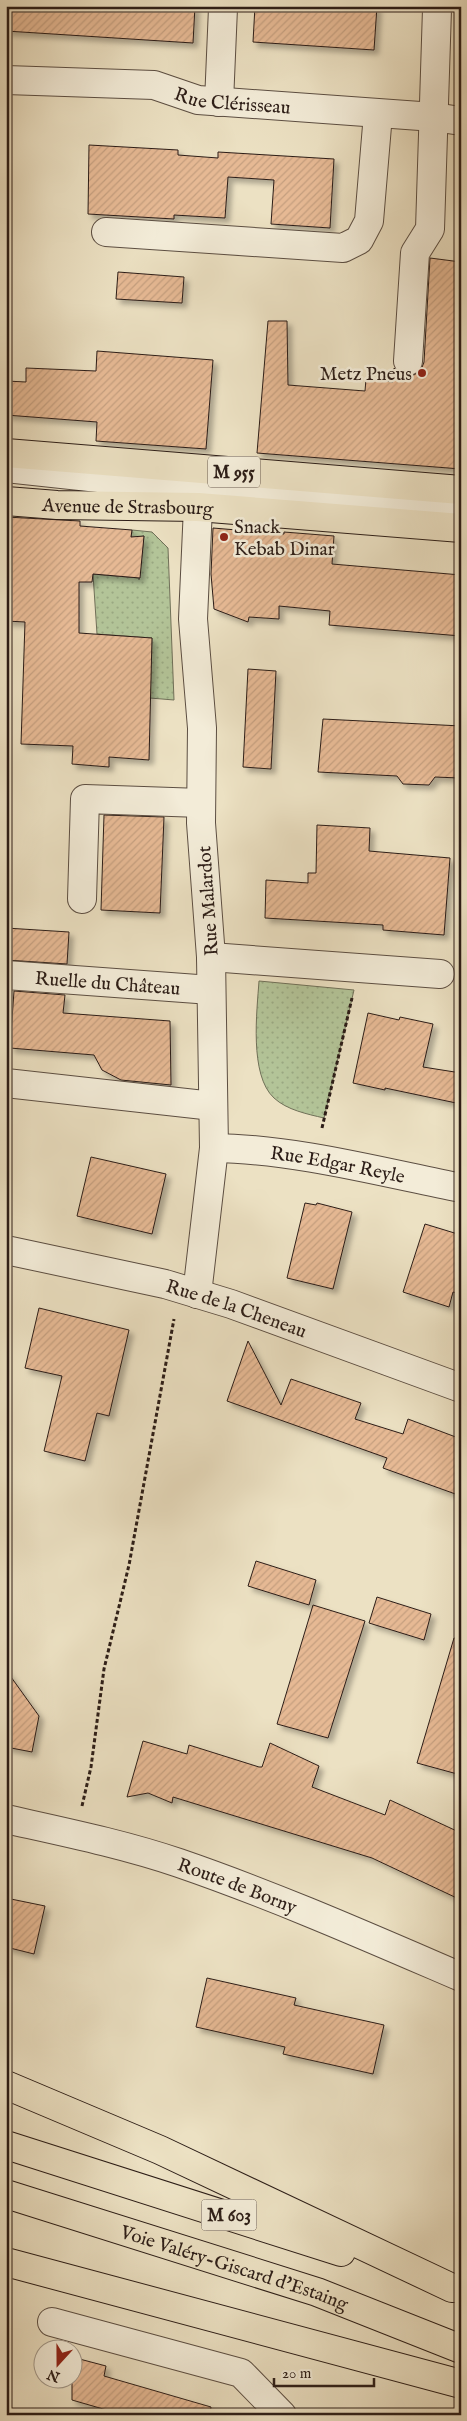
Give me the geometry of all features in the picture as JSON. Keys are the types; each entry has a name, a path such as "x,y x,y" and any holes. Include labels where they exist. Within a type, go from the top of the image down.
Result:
{"main road":[{"name":"Avenue de Strasbourg","path":"6,453 461,490"},
{"name":"Avenue de Strasbourg","path":"6,501 57,505 198,507 461,528"},
{"path":"6,2085 160,2150 456,2290"},
{"name":"M 603","path":"6,2145 119,2179 456,2290"},
{"name":"Voie Valéry-Giscard d'Estaing","path":"6,2194 317,2292 461,2349"},
{"path":"6,2262 461,2384"}],"street":[{"path":"219,102 223,8"},
{"path":"408,361 415,254 430,229 448,119 437,8"},
{"name":"Rue Clérisseau","path":"6,80 154,85 198,100 448,119"},
{"path":"106,232 342,248 359,240 369,221 378,114"},
{"name":"Avenue de Strasbourg","path":"6,468 210,490 461,510"},
{"name":"Rue Malardot","path":"189,1291 214,1148 211,957 202,803 202,728 193,618 198,507"},
{"path":"82,899 85,799 202,803"},
{"path":"211,957 440,974"},
{"name":"Ruelle du Château","path":"6,975 211,990"},
{"path":"6,1083 213,1106"},
{"name":"Rue Edgar Reyle","path":"214,1148 242,1148 461,1188"},
{"name":"Rue de la Cheneau","path":"6,1250 189,1291 461,1388"},
{"name":"Route de Borny","path":"6,1819 75,1833 177,1862 262,1893 461,1977"},
{"path":"52,2322 241,2374 282,2415"}],"path":[{"path":"315,1160 354,990 356,968"},
{"path":"75,1833 91,1767 104,1669 129,1565 169,1340 189,1291"}],"green space":[{"path":"132,530 152,532 168,548 174,700 150,698 152,638 97,634 93,574 139,578 139,580 144,536 131,538"},
{"path":"259,981 354,990 324,1118 285,1106 274,1098 266,1088 261,1074 256,1042"}],"building":[{"path":"6,6 195,6 193,43 6,31"},
{"path":"255,6 377,6 374,50 253,42"},
{"path":"89,145 178,150 178,155 218,158 218,152 334,159 330,228 271,224 274,180 228,177 225,218 174,215 174,219 88,214"},
{"path":"430,258 461,262 461,469 257,453 268,321 287,321 288,385 365,391 366,379 393,382 394,368 400,374 407,377 414,375 421,370 424,362"},
{"path":"118,272 184,277 182,303 116,299"},
{"path":"97,351 213,360 206,449 96,441 97,422 6,415 6,381 26,382 26,368 96,371"},
{"path":"6,517 80,521 80,526 132,530 131,537 144,536 140,578 93,574 92,582 79,582 79,633 152,638 149,760 109,757 109,767 72,764 73,746 21,744 25,622 6,621"},
{"path":"213,528 334,536 332,564 461,575 461,636 329,625 330,611 279,606 279,619 249,617 248,622 214,609 211,574"},
{"path":"248,669 276,671 271,769 243,767"},
{"path":"323,719 461,726 459,778 435,777 429,785 403,784 397,776 318,772"},
{"path":"104,815 164,817 160,913 101,910"},
{"path":"317,825 370,828 369,851 450,858 444,935 383,930 383,925 265,918 266,880 308,883 308,873 316,873"},
{"path":"6,928 69,932 67,964 6,960"},
{"path":"14,991 65,995 63,1013 170,1021 171,1085 121,1080 102,1070 94,1055 10,1048"},
{"path":"368,1013 399,1020 400,1017 433,1024 423,1067 461,1073 461,1104 353,1083"},
{"path":"91,1157 166,1174 152,1234 77,1216"},
{"path":"305,1203 316,1205 317,1203 352,1212 333,1289 287,1278"},
{"path":"425,1224 461,1235 461,1294 453,1292 449,1307 403,1292"},
{"path":"39,1308 129,1330 109,1416 97,1413 85,1461 44,1451 62,1376 25,1368"},
{"path":"248,1341 281,1405 291,1379 361,1403 355,1419 403,1434 408,1419 461,1439 461,1496 383,1468 387,1458 227,1401"},
{"path":"256,1561 316,1580 309,1605 248,1586"},
{"path":"377,1597 431,1614 424,1640 369,1623"},
{"path":"313,1605 365,1621 328,1738 277,1724"},
{"path":"454,1638 461,1639 461,1775 417,1763"},
{"path":"6,1670 39,1716 32,1752 6,1747"},
{"path":"143,1741 187,1754 189,1745 259,1767 262,1767 270,1743 319,1766 312,1787 385,1815 390,1800 461,1833 461,1900 372,1858 173,1797 172,1803 148,1793 127,1797"},
{"path":"6,1898 45,1906 34,1954 6,1947"},
{"path":"207,1978 296,1998 294,2005 384,2025 373,2074 283,2054 285,2047 196,2027"},
{"path":"82,2360 106,2366 104,2376 211,2407 210,2415 124,2415 72,2400 72,2388 82,2388"}],"place":[{"name":"Metz Pneus","path":"422,373"},
{"name":"Snack Kebab Dinar","path":"224,537"}]}
